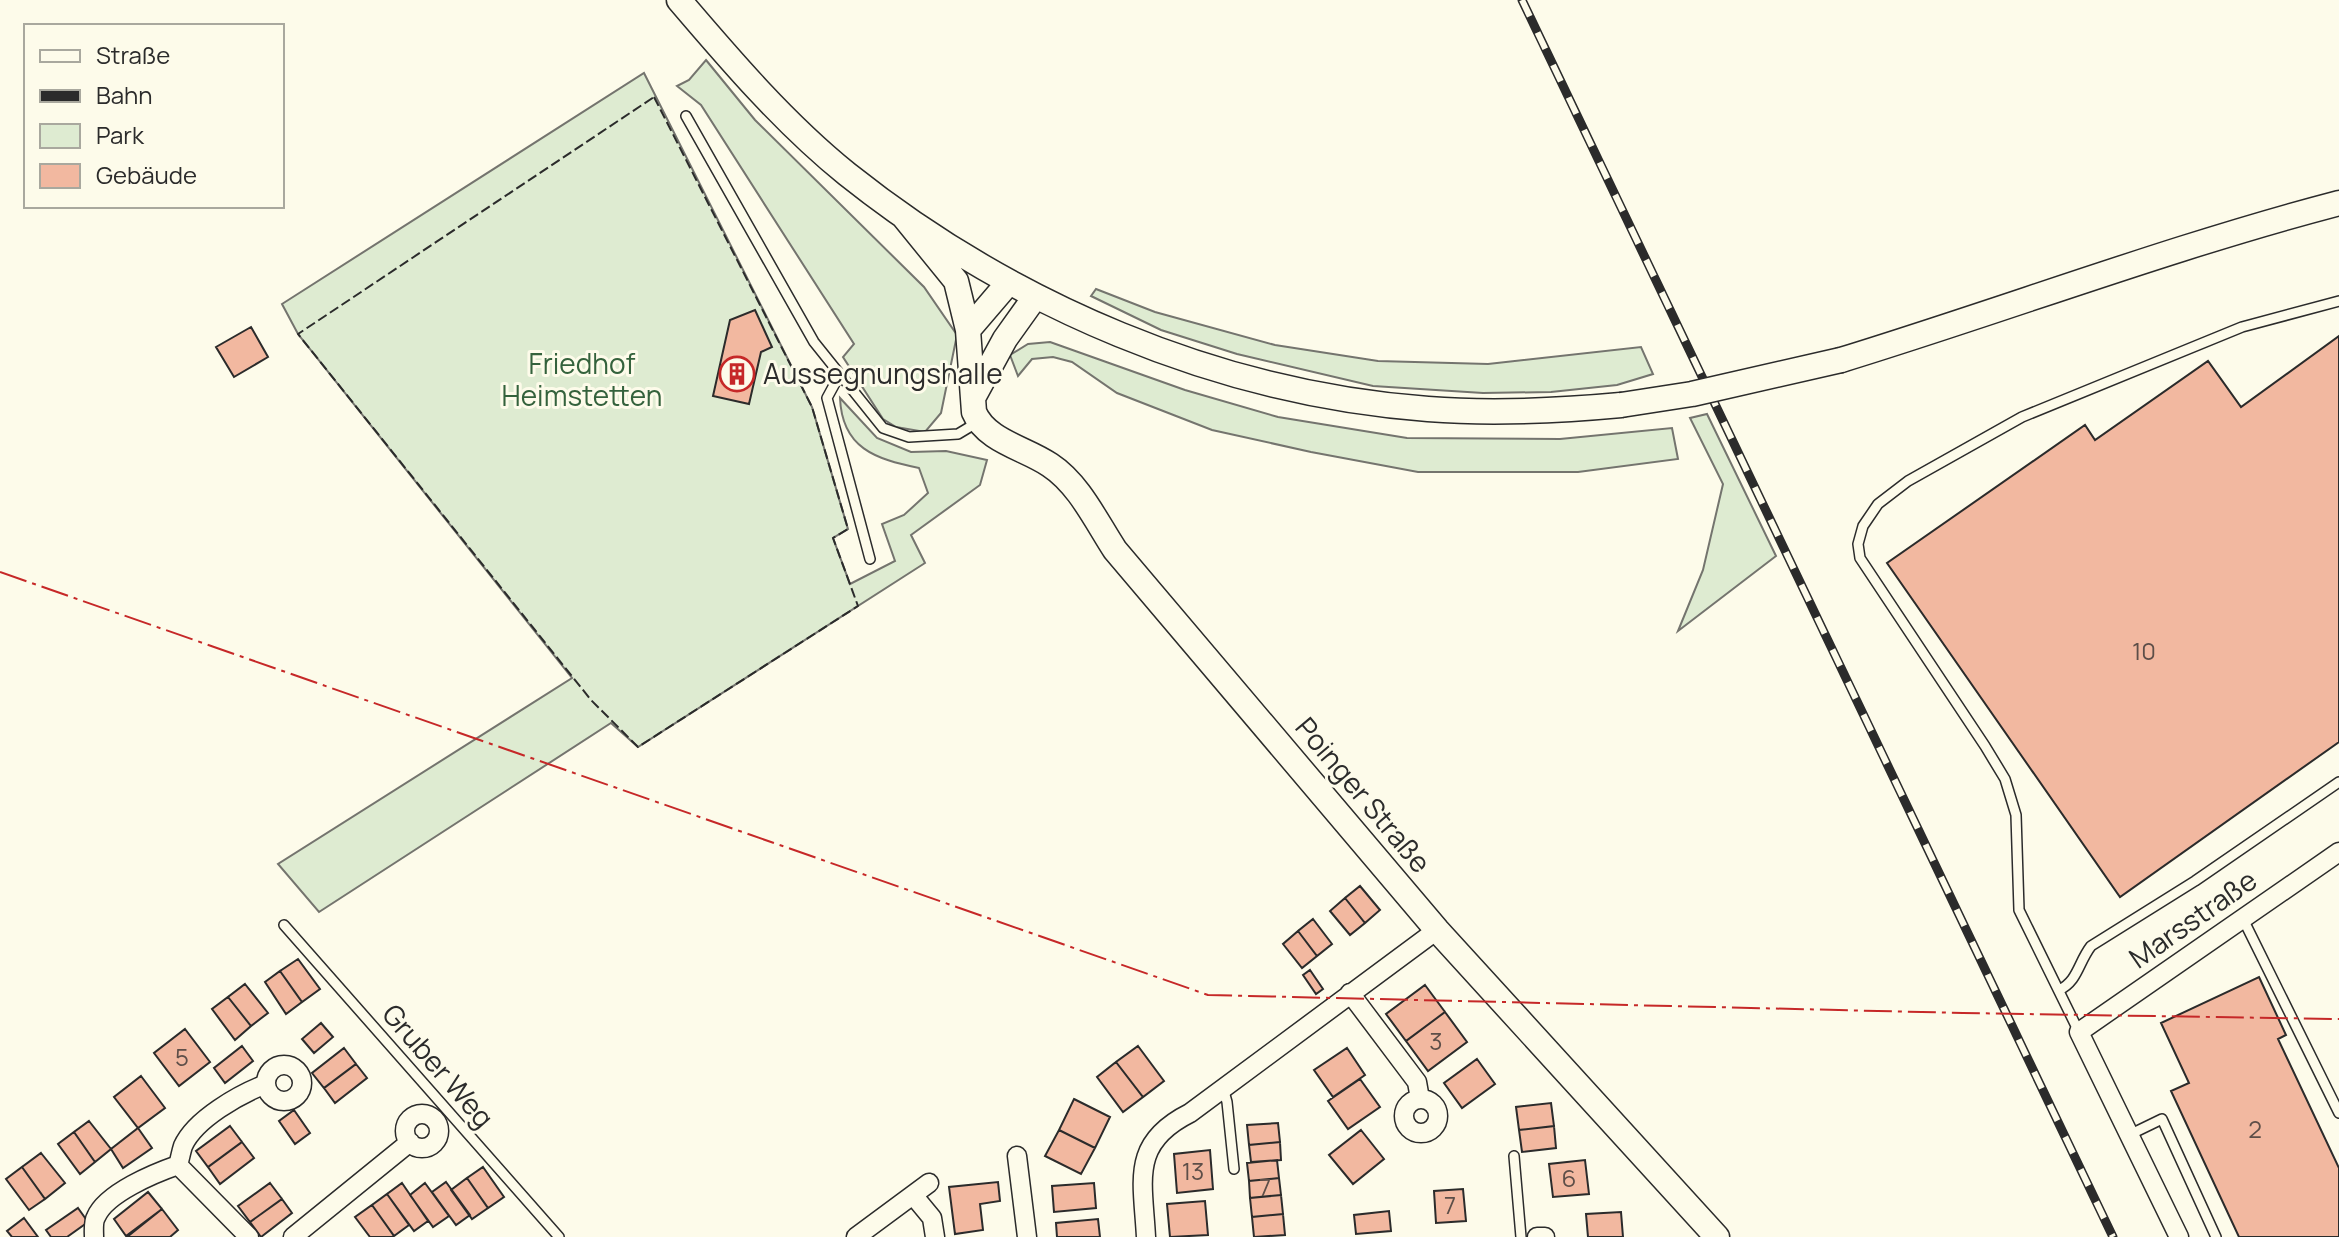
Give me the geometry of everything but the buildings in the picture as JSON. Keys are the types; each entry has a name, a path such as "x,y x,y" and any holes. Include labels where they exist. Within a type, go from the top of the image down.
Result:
{"street":[{"path":"679,0 797,129 846,173 904,217 1009,282 1035,297 1167,352 1299,390 1369,403 1470,411 1555,411 1692,394 1841,360 2155,258 2339,203"},
{"path":"904,217 956,281 968,330 974,412 978,422"},
{"path":"968,330 1009,282"},
{"path":"974,396 1005,339 1035,297"},
{"name":"Poinger Straße","path":"978,422 995,436 1049,464 1075,487 1115,550 1437,930 1717,1237"},
{"name":"Marsstraße","path":"2079,1032 2339,852"},
{"path":"1146,1237 1143,1171 1148,1149 1170,1123 1190,1113 1437,930"},
{"path":"1350,993 1417,1082 1420,1099"},
{"path":"2079,1032 2179,1237"},
{"path":"178,1165 184,1144 196,1127 241,1093 266,1084"},
{"path":"293,1237 410,1142"},
{"path":"1017,1156 1027,1237"},
{"path":"94,1237 95,1218 115,1197 151,1174 178,1165"},
{"path":"178,1165 249,1237"},
{"path":"856,1237 929,1183"},
{"path":"913,1195 932,1218 935,1237"},
{"path":"1537,1237 1545,1237"}],"lane":[{"path":"686,116 814,342 883,428 909,437 946,435 958,434 978,422"},
{"path":"2079,1032 2019,910 2016,815 2005,779 1860,558 1858,544 1863,526 1878,504 1908,481 2022,417 2242,327 2339,301"},
{"path":"840,374 827,398 870,559"},
{"path":"2059,990 2070,985 2091,946 2195,881 2339,782"},
{"path":"2243,919 2339,1113"},
{"name":"Gruber Weg","path":"284,925 559,1237"},
{"path":"1223,1088 1234,1169"},
{"path":"2129,1135 2162,1119 2216,1237"},
{"path":"1514,1156 1521,1237"}],"green space":[{"path":"706,60 755,120 924,287 957,335 941,413 925,432 896,427 883,419 843,357 854,344 701,105 677,86 689,80"},
{"name":"Friedhof Heimstetten","path":"644,73 812,407 848,529 833,538 850,584 895,561 882,524 904,515 928,493 919,468 875,455 854,440 842,415 840,398 877,438 911,452 946,451 987,460 980,485 911,535 925,563 638,747 611,723 319,912 278,864 572,678 298,334 282,304"},
{"path":"1096,289 1155,312 1275,345 1378,361 1488,364 1641,347 1653,374 1617,385 1551,392 1483,393 1373,386 1237,354 1161,330 1091,296"},
{"path":"1050,342 1185,390 1278,417 1407,438 1560,439 1672,428 1678,459 1578,472 1418,472 1212,430 1117,393 1072,362 1053,357 1032,359 1018,376 1010,355 1028,344"},
{"path":"1707,414 1776,556 1678,631 1703,570 1723,484 1690,418"}],"railway":[{"path":"1522,0 2113,1237"}],"fence":[{"path":"654,97 812,407 848,529 833,538 858,606 638,747 591,700 298,334 654,97"}],"power":[{"path":"0,572 1208,995 2339,1019"}],"place":[{"name":"Aussegnungshalle","path":"737,374"}]}
